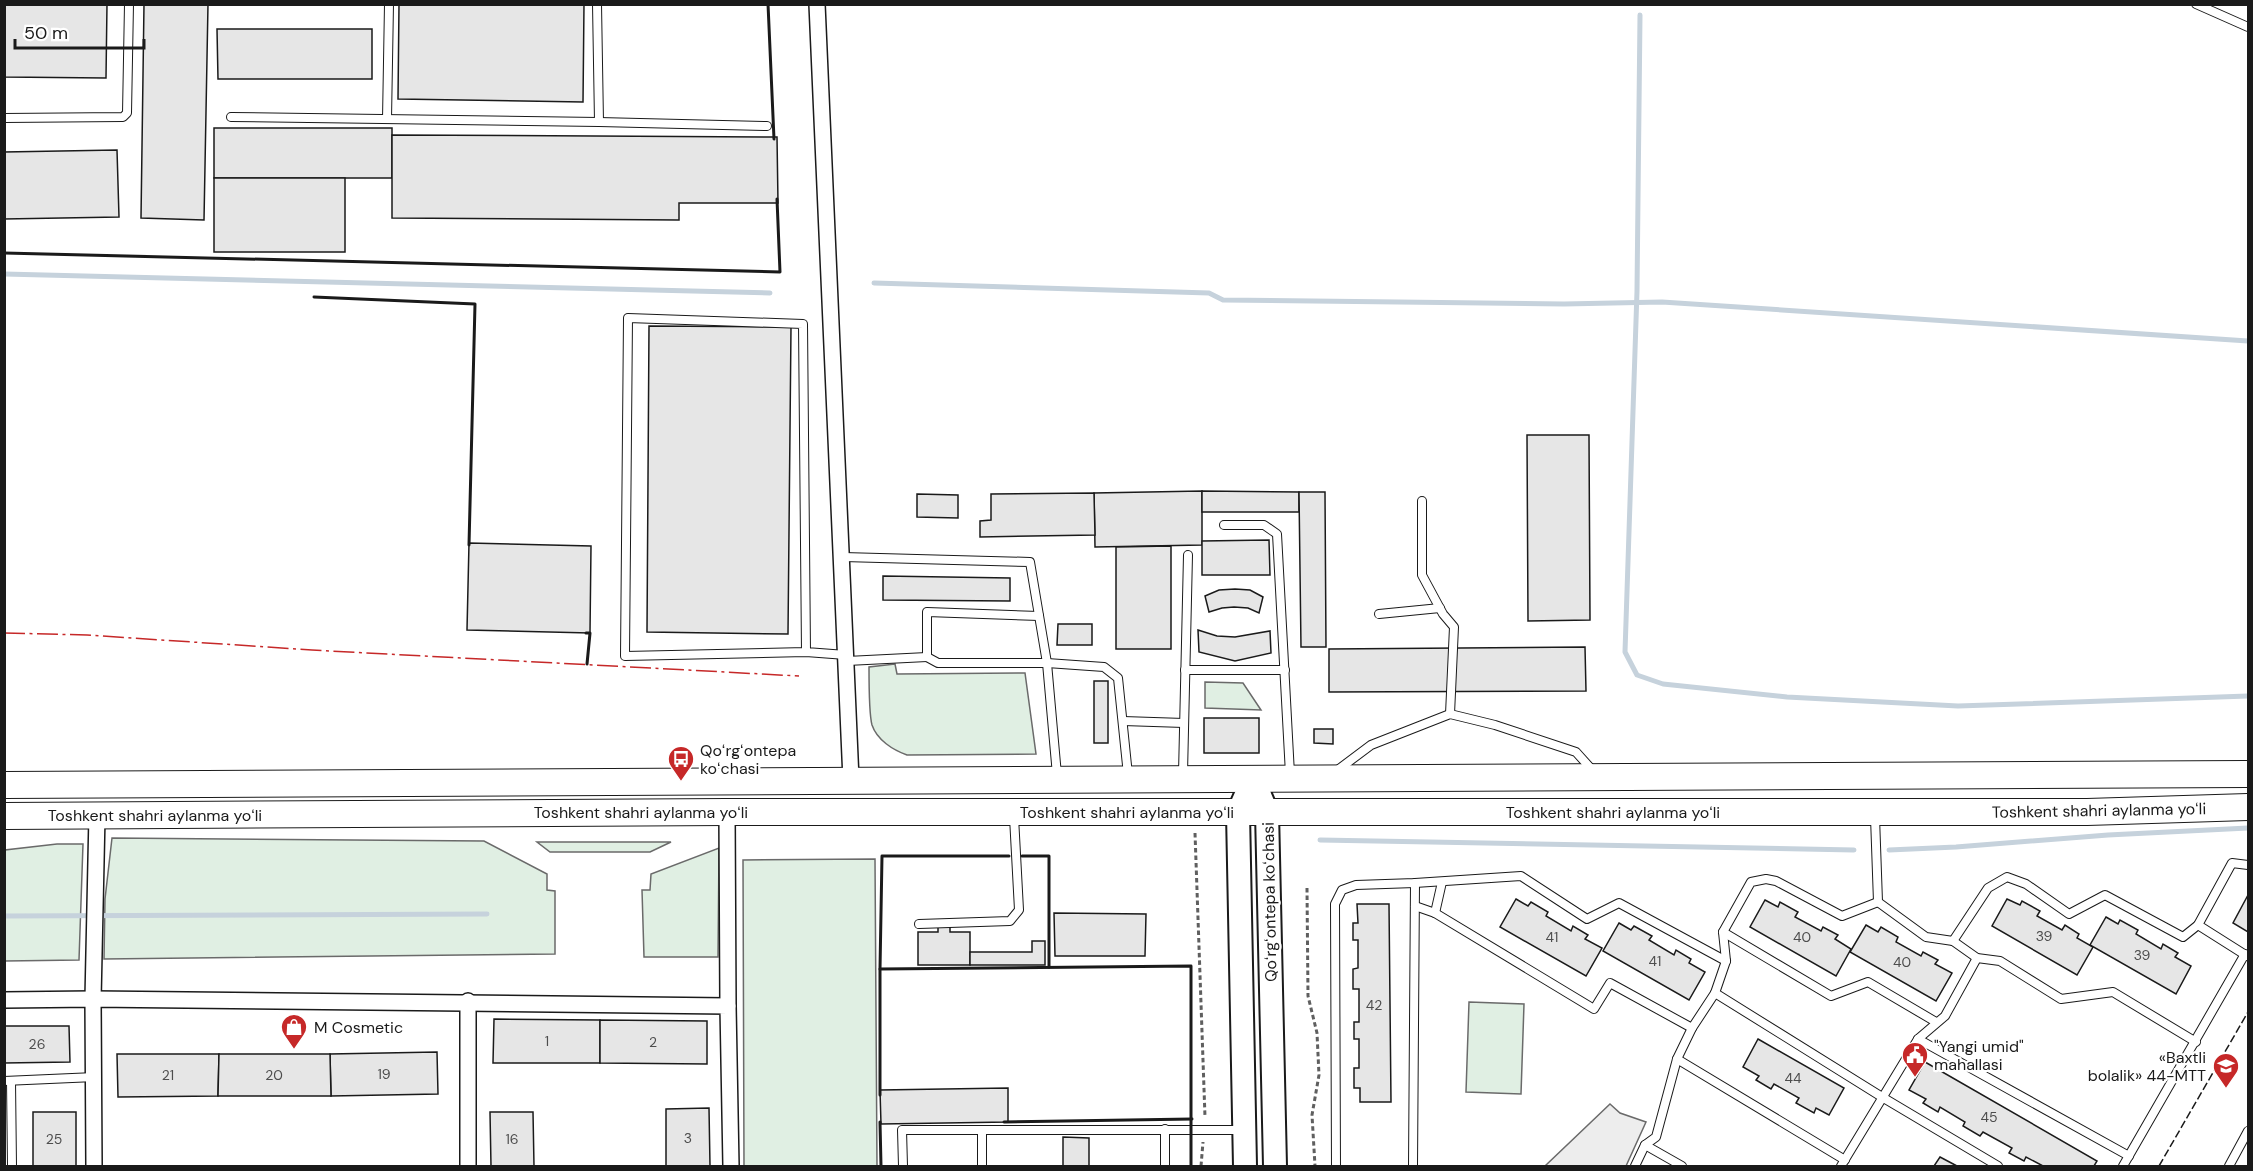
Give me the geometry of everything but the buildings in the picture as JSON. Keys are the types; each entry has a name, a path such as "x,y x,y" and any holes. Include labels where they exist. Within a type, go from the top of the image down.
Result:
{"highway":[{"name":"Toshkent shahri aylanma yoʻli","path":"4,785 2248,774"},
{"path":"1875,812 1884,804 1887,794 1884,784 1876,776"},
{"path":"2087,776 2080,783 2077,793 2080,804 2087,812"},
{"name":"Toshkent shahri aylanma yoʻli","path":"4,816 728,812 2087,812 2248,807"}],"main road":[{"name":"Qoʻrgʻontepa koʻchasi","path":"1252,779 1267,812 1275,1167"},
{"name":"Qoʻrgʻontepa koʻchasi","path":"1245,1167 1238,813 1252,779"}],"street":[{"path":"817,4 851,780"},
{"path":"728,812 731,1167"},
{"path":"94,1167 93,950 97,815"},
{"path":"4,1000 468,1002 728,1006"},
{"path":"468,1002 468,1167"}],"lane":[{"path":"4,118 123,117 127,113 129,4"},
{"path":"387,119 389,4"},
{"path":"597,4 599,122"},
{"path":"2196,4 2248,27"},
{"path":"231,117 767,126"},
{"path":"806,652 803,324 628,318 625,656 806,652 847,658 927,657 938,663 1047,663 1104,667 1119,678 1129,779"},
{"path":"1422,501 1422,575 1440,608 1454,627 1450,714"},
{"path":"1224,525 1264,525 1277,534 1290,778"},
{"path":"1182,779 1188,555"},
{"path":"843,557 1030,562 1047,663 1057,779"},
{"path":"1378,614 1440,608"},
{"path":"927,657 927,612 1039,616"},
{"path":"1185,670 1285,670"},
{"path":"1327,778 1371,745 1450,714 1495,725 1576,752 1599,777"},
{"path":"1123,721 1184,723"},
{"path":"919,924 1010,921 1018,910 1013,812"},
{"path":"1875,812 1878,902"},
{"path":"1953,941 1988,888 2007,877 2026,884 2069,914 2105,895 2183,937 2198,925 2232,863 2248,865"},
{"path":"1336,1167 1335,904 1338,896 1348,887 1521,876 1587,919 1619,903 1726,961"},
{"path":"1635,1167 1645,1145 1656,1137 1677,1059 1692,1028 1715,993 1726,961 1723,932 1751,882 1766,879 1776,881 1842,916 1878,902"},
{"path":"1435,913 1442,882"},
{"path":"1413,1167 1415,883"},
{"path":"1878,902 1926,937 1953,941 1977,958 2000,961 2061,999 2113,992 2196,1042"},
{"path":"1415,906 1435,913 1594,1009 1611,983 1692,1028"},
{"path":"2123,1167 2247,956 2198,925"},
{"path":"1723,932 1831,996 1868,982 1936,1022"},
{"path":"1677,1059 1843,1163 1918,1039 1945,1016 1977,958"},
{"path":"1715,993 1998,1167"},
{"path":"1918,1039 2129,1156"},
{"path":"12,1167 8,1081 94,1077"},
{"path":"1165,1129 1165,1167"},
{"path":"903,1167 902,1130 1244,1130"},
{"path":"982,1130 982,1167"},
{"path":"2229,1167 2248,1131"},
{"path":"1645,1145 1682,1167"}],"path":[{"path":"1194,813 1206,1129 1200,1151 1201,1167"},
{"path":"1307,888 1308,996 1317,1033 1319,1075 1312,1115 1315,1167"}],"green space":[{"path":"895,664 897,674 1025,673 1036,754 907,755 891,747 882,740 872,725 869,667"},
{"path":"1205,682 1243,683 1261,710 1205,708"},
{"path":"112,838 484,841 547,874 547,890 555,891 555,954 104,959 105,899"},
{"path":"537,842 671,842 650,852 550,852"},
{"path":"57,844 83,844 79,960 5,961 5,850"},
{"path":"719,848 718,957 644,957 642,890 650,890 651,874"},
{"path":"875,859 877,1166 744,1166 743,860"},
{"path":"1469,1002 1524,1004 1521,1094 1466,1092"}],"shaded area":[{"path":"1610,1104 1620,1113 1646,1122 1626,1166 1545,1166"}],"waterway":[{"path":"1640,15 1637,291 1625,652 1637,675 1663,684 1787,697 1958,706 2248,696"},
{"path":"4,274 770,293"},
{"path":"874,283 1209,293 1223,300 1564,304 1662,302 2248,341"},
{"path":"1889,850 2248,828"},
{"path":"1320,840 1854,850"},
{"path":"4,916 487,914"}],"fence":[{"path":"2159,1166 2248,1012"}],"wall":[{"path":"768,4 774,139"},
{"path":"4,253 780,272 777,199"},
{"path":"314,297 475,304 469,545"},
{"path":"586,633 590,633 587,664"},
{"path":"880,969 882,856 1009,856"},
{"path":"1022,856 1049,856 1049,967"},
{"path":"880,1095 880,969 1191,966 1191,1166"},
{"path":"1004,1122 1192,1119"},
{"path":"880,1122 881,1166"}],"power":[{"path":"4,633 87,635 312,650 799,676"}],"place":[{"name":"Qoʻrgʻontepa koʻchasi","path":"681,782"},
{"name":"M Cosmetic","path":"294,1050"},
{"name":"\"Yangi umid\" mahallasi","path":"1915,1078"},
{"name":"«Baxtli bolalik» 44-MTT","path":"2226,1089"}]}
